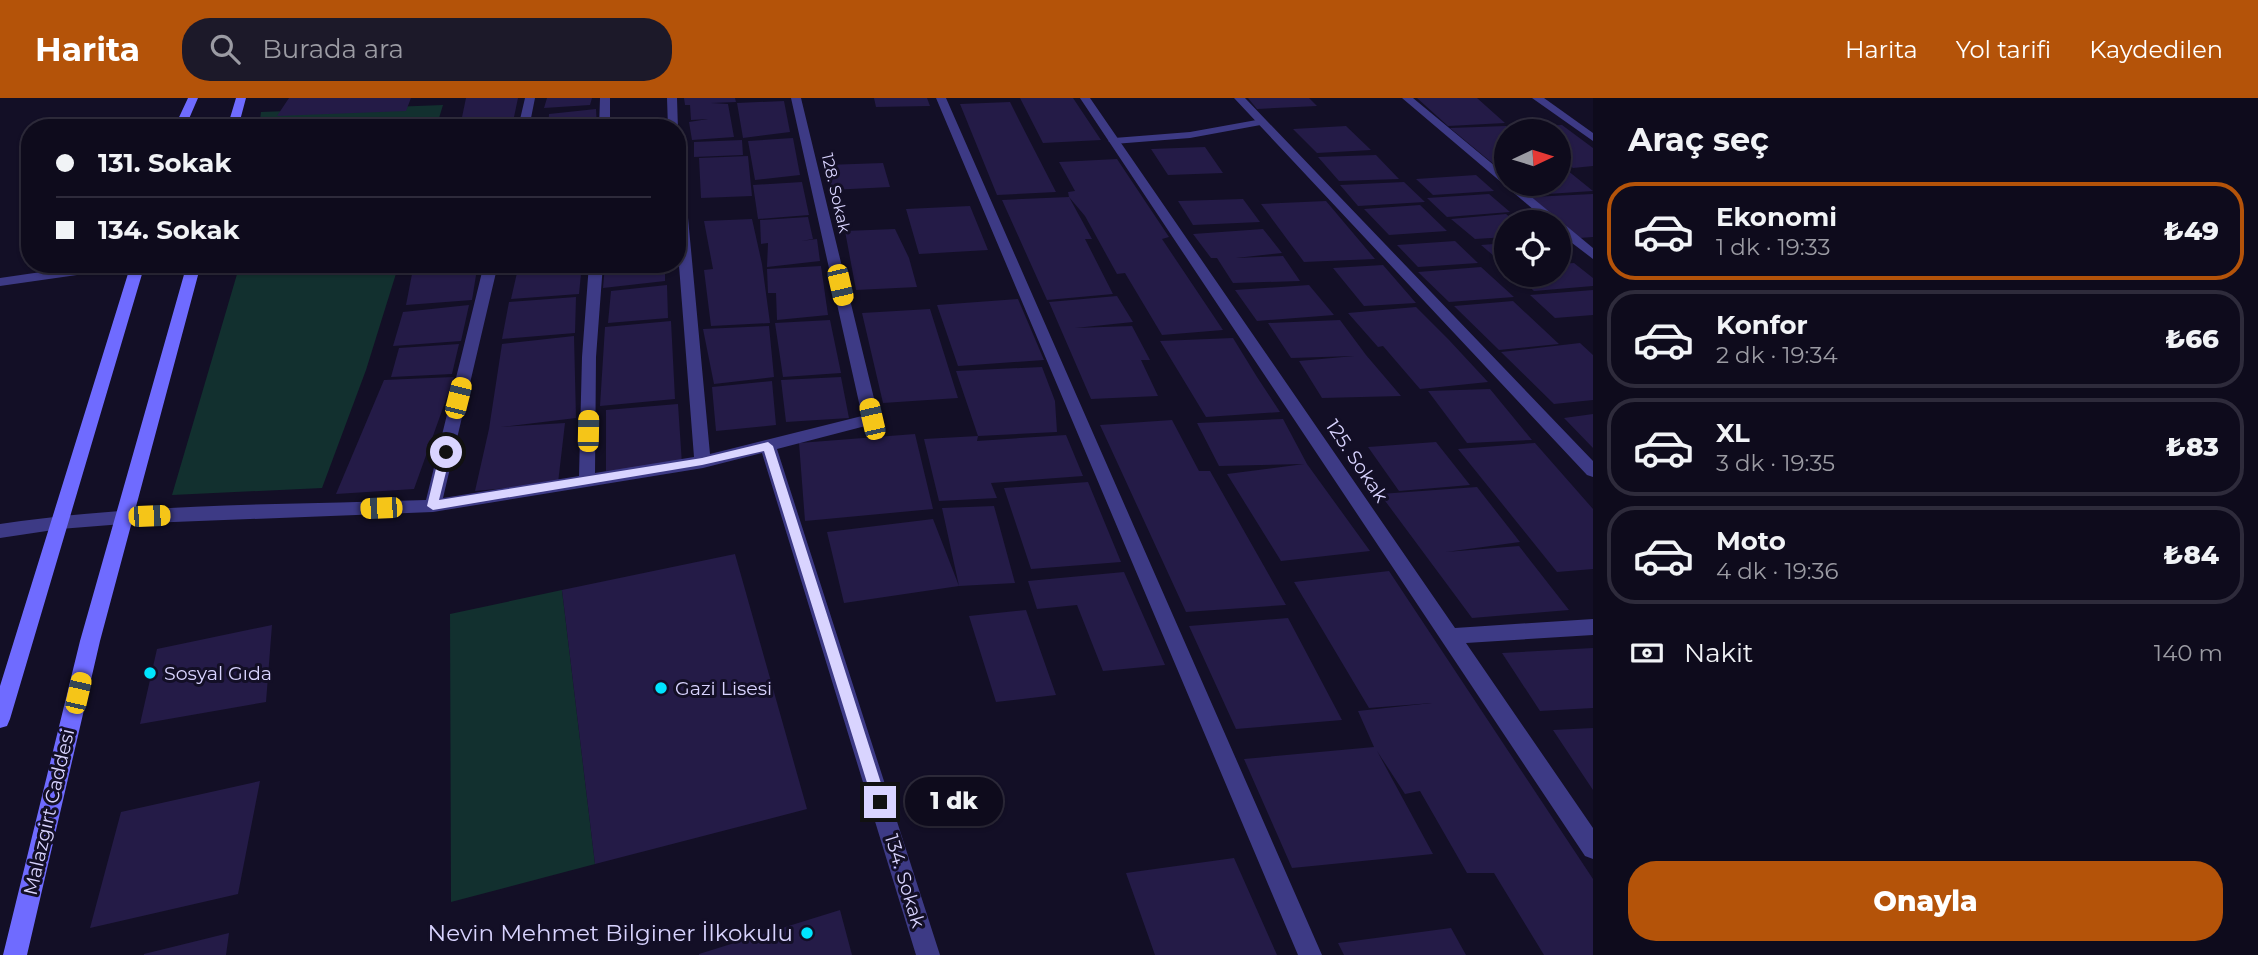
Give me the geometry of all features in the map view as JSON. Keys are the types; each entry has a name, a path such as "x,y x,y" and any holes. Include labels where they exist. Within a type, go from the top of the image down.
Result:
{"main road":[{"path":"183,119 193,98"},
{"path":"235,119 241,98"},
{"path":"0,719 135,273"},
{"name":"Malazgirt Caddesi","path":"15,955 90,640 191,273"}],"street":[{"path":"525,119 530,98"},
{"path":"604,119 605,98"},
{"path":"672,98 673,119"},
{"name":"128. Sokak","path":"768,446 872,419 796,98"},
{"path":"941,98 1310,955"},
{"name":"125. Sokak","path":"1085,98 1593,848"},
{"path":"1239,98 1593,471"},
{"path":"1407,98 1494,171"},
{"path":"1537,98 1593,138"},
{"path":"1114,141 1190,135 1262,122"},
{"path":"1524,196 1541,210"},
{"path":"1571,236 1593,255"},
{"path":"686,271 702,462"},
{"path":"0,282 63,273"},
{"path":"433,506 489,273"},
{"path":"587,481 589,357 595,273"},
{"path":"0,531 60,522 123,517 433,506 702,462 768,446"},
{"name":"134. Sokak","path":"768,446 928,955"},
{"path":"1450,636 1593,627"}],"green space":[{"path":"443,105 439,119 260,119 261,112"},
{"path":"237,273 396,273 366,370 322,488 172,495"},
{"path":"562,590 595,864 451,902 450,614"}],"building":[{"path":"289,98 411,98 406,111 277,116"},
{"path":"466,98 518,98 514,117 462,119"},
{"path":"547,98 592,98 590,105 544,108"},
{"path":"684,98 735,98 736,102 711,103 728,104 734,137 692,140 689,122 708,119 691,120 690,105 685,105"},
{"path":"874,98 927,98 930,106 876,107"},
{"path":"1020,98 1073,98 1101,140 1043,143"},
{"path":"1248,98 1309,98 1317,106 1257,109"},
{"path":"1417,98 1477,98 1501,119 1494,119 1494,124 1448,126"},
{"path":"784,101 790,132 743,138 737,103"},
{"path":"1010,102 1056,192 997,195 960,104"},
{"path":"596,109 597,119 549,119 549,114"},
{"path":"1346,126 1371,150 1317,153 1293,129"},
{"path":"1494,126 1494,164 1450,128"},
{"path":"1572,132 1593,148 1593,166 1573,168"},
{"path":"793,138 800,175 755,180 748,141"},
{"path":"742,140 743,155 694,157 694,142"},
{"path":"1205,147 1223,173 1168,175 1151,149"},
{"path":"1376,155 1399,179 1339,181 1318,157"},
{"path":"748,156 752,196 701,198 699,158"},
{"path":"1117,159 1169,237 1162,239 1223,330 1162,335 1125,273 1117,274 1085,216 1069,197 1068,192 1075,191 1059,162"},
{"path":"883,163 890,187 831,190 826,165"},
{"path":"1572,174 1593,191 1572,192"},
{"path":"1476,175 1494,191 1433,195 1416,179"},
{"path":"802,182 809,215 758,219 753,185"},
{"path":"1404,182 1425,202 1358,206 1340,185"},
{"path":"1489,194 1508,210 1447,217 1427,198"},
{"path":"1593,194 1593,237 1579,238 1571,231 1571,210 1546,210 1531,197"},
{"path":"1069,197 1092,239 1085,239 1113,294 1047,300 1002,200"},
{"path":"1243,199 1260,222 1193,225 1178,201"},
{"path":"1326,201 1375,259 1304,262 1261,204"},
{"path":"1420,205 1447,231 1389,235 1364,209"},
{"path":"970,206 988,250 919,254 906,209"},
{"path":"1494,215 1494,238 1475,239 1451,219"},
{"path":"808,217 813,239 801,241 817,239 820,261 767,267 768,243 761,244 760,220"},
{"path":"752,219 762,264 770,323 711,326 704,270 713,269 704,221"},
{"path":"895,229 909,258 917,287 856,290 845,231"},
{"path":"1263,229 1282,253 1236,258 1283,256 1300,281 1233,283 1217,258 1211,258 1193,234"},
{"path":"1455,241 1478,263 1418,267 1397,245"},
{"path":"1494,244 1494,256 1481,245"},
{"path":"1571,263 1593,278 1593,286 1534,291 1530,287 1571,287"},
{"path":"1383,265 1416,303 1364,306 1333,268"},
{"path":"821,266 828,315 777,320 776,293 768,293 767,269"},
{"path":"1481,267 1494,279 1494,287 1503,287 1514,297 1449,302 1418,272"},
{"path":"476,273 472,300 406,305 412,274"},
{"path":"517,273 581,273 579,294 511,299"},
{"path":"604,273 665,273 665,281 603,288"},
{"path":"667,285 668,318 608,323 611,291"},
{"path":"1309,285 1334,315 1257,321 1235,290"},
{"path":"1593,290 1593,315 1555,318 1530,295"},
{"path":"1117,296 1133,322 1075,328 1132,326 1150,360 1141,360 1158,396 1091,399 1049,302"},
{"path":"576,297 575,333 502,339 509,302"},
{"path":"1018,299 1044,360 958,366 937,305"},
{"path":"1513,301 1559,344 1499,350 1454,306"},
{"path":"469,305 461,341 393,346 403,312"},
{"path":"1416,307 1488,382 1420,389 1383,346 1378,347 1348,313"},
{"path":"930,309 958,398 883,403 862,313"},
{"path":"830,320 841,373 783,377 775,323"},
{"path":"1340,320 1401,396 1322,398 1299,361 1354,356 1291,358 1268,323"},
{"path":"671,321 675,399 600,406 605,327"},
{"path":"769,326 774,377 714,384 703,329"},
{"path":"574,336 576,418 501,427 565,423 558,483 475,491 489,429 502,344"},
{"path":"1233,338 1280,412 1206,417 1160,341"},
{"path":"1580,343 1593,355 1593,400 1554,404 1501,352"},
{"path":"459,344 452,374 391,377 399,348"},
{"path":"1042,367 1055,401 1057,432 978,436 956,371"},
{"path":"454,377 414,489 336,494 384,380"},
{"path":"841,377 849,418 786,422 781,380"},
{"path":"772,381 776,425 716,431 712,387"},
{"path":"1490,389 1532,440 1467,443 1428,391"},
{"path":"678,404 682,464 606,471 606,410"},
{"path":"1593,414 1593,448 1564,418"},
{"path":"1283,419 1307,464 1370,551 1281,561 1227,474 1304,464 1219,466 1197,423"},
{"path":"1172,420 1199,471 1210,471 1286,605 1186,612 1100,425"},
{"path":"915,434 933,509 805,521 799,443"},
{"path":"1066,435 1083,476 991,483 997,498 939,501 924,439 978,436 977,441"},
{"path":"1436,442 1470,485 1399,491 1368,447"},
{"path":"1535,443 1593,509 1593,569 1557,572 1458,449"},
{"path":"1088,482 1121,562 1031,569 1004,488"},
{"path":"1477,487 1520,542 1446,552 1519,546 1569,610 1472,618 1380,494"},
{"path":"994,506 1015,583 959,586 942,508"},
{"path":"933,519 959,586 844,603 827,532"},
{"path":"735,554 807,809 595,864 562,590"},
{"path":"1389,571 1593,879 1593,955 1544,955 1494,873 1467,873 1420,791 1405,794 1377,751 1433,854 1292,868 1244,759 1374,747 1358,711 1432,703 1369,708 1294,582"},
{"path":"1124,572 1165,665 1103,671 1077,605 1037,609 1028,581"},
{"path":"1026,610 1056,695 996,702 969,616"},
{"path":"1288,618 1342,720 1236,729 1189,626"},
{"path":"272,625 266,702 140,724 157,649"},
{"path":"1593,648 1593,708 1540,711 1502,653"},
{"path":"1593,728 1593,790 1553,730"},
{"path":"260,781 238,894 90,928 121,812"},
{"path":"1234,858 1277,955 1155,955 1126,873"},
{"name":"Nevin Mehmet Bilginer İlkokulu","path":"840,910 852,955 699,955 699,954"},
{"path":"1451,928 1466,955 1344,955 1338,943"},
{"path":"229,933 226,955 144,955 144,954"}],"place":[{"name":"Sosyal Gıda","path":"150,673"},
{"name":"Gazi Lisesi","path":"661,688"},
{"name":"Nevin Mehmet Bilginer İlkokulu","path":"807,933"}],"route":[{"path":"446,452 433,506 702,462 768,446 880,802"}]}
